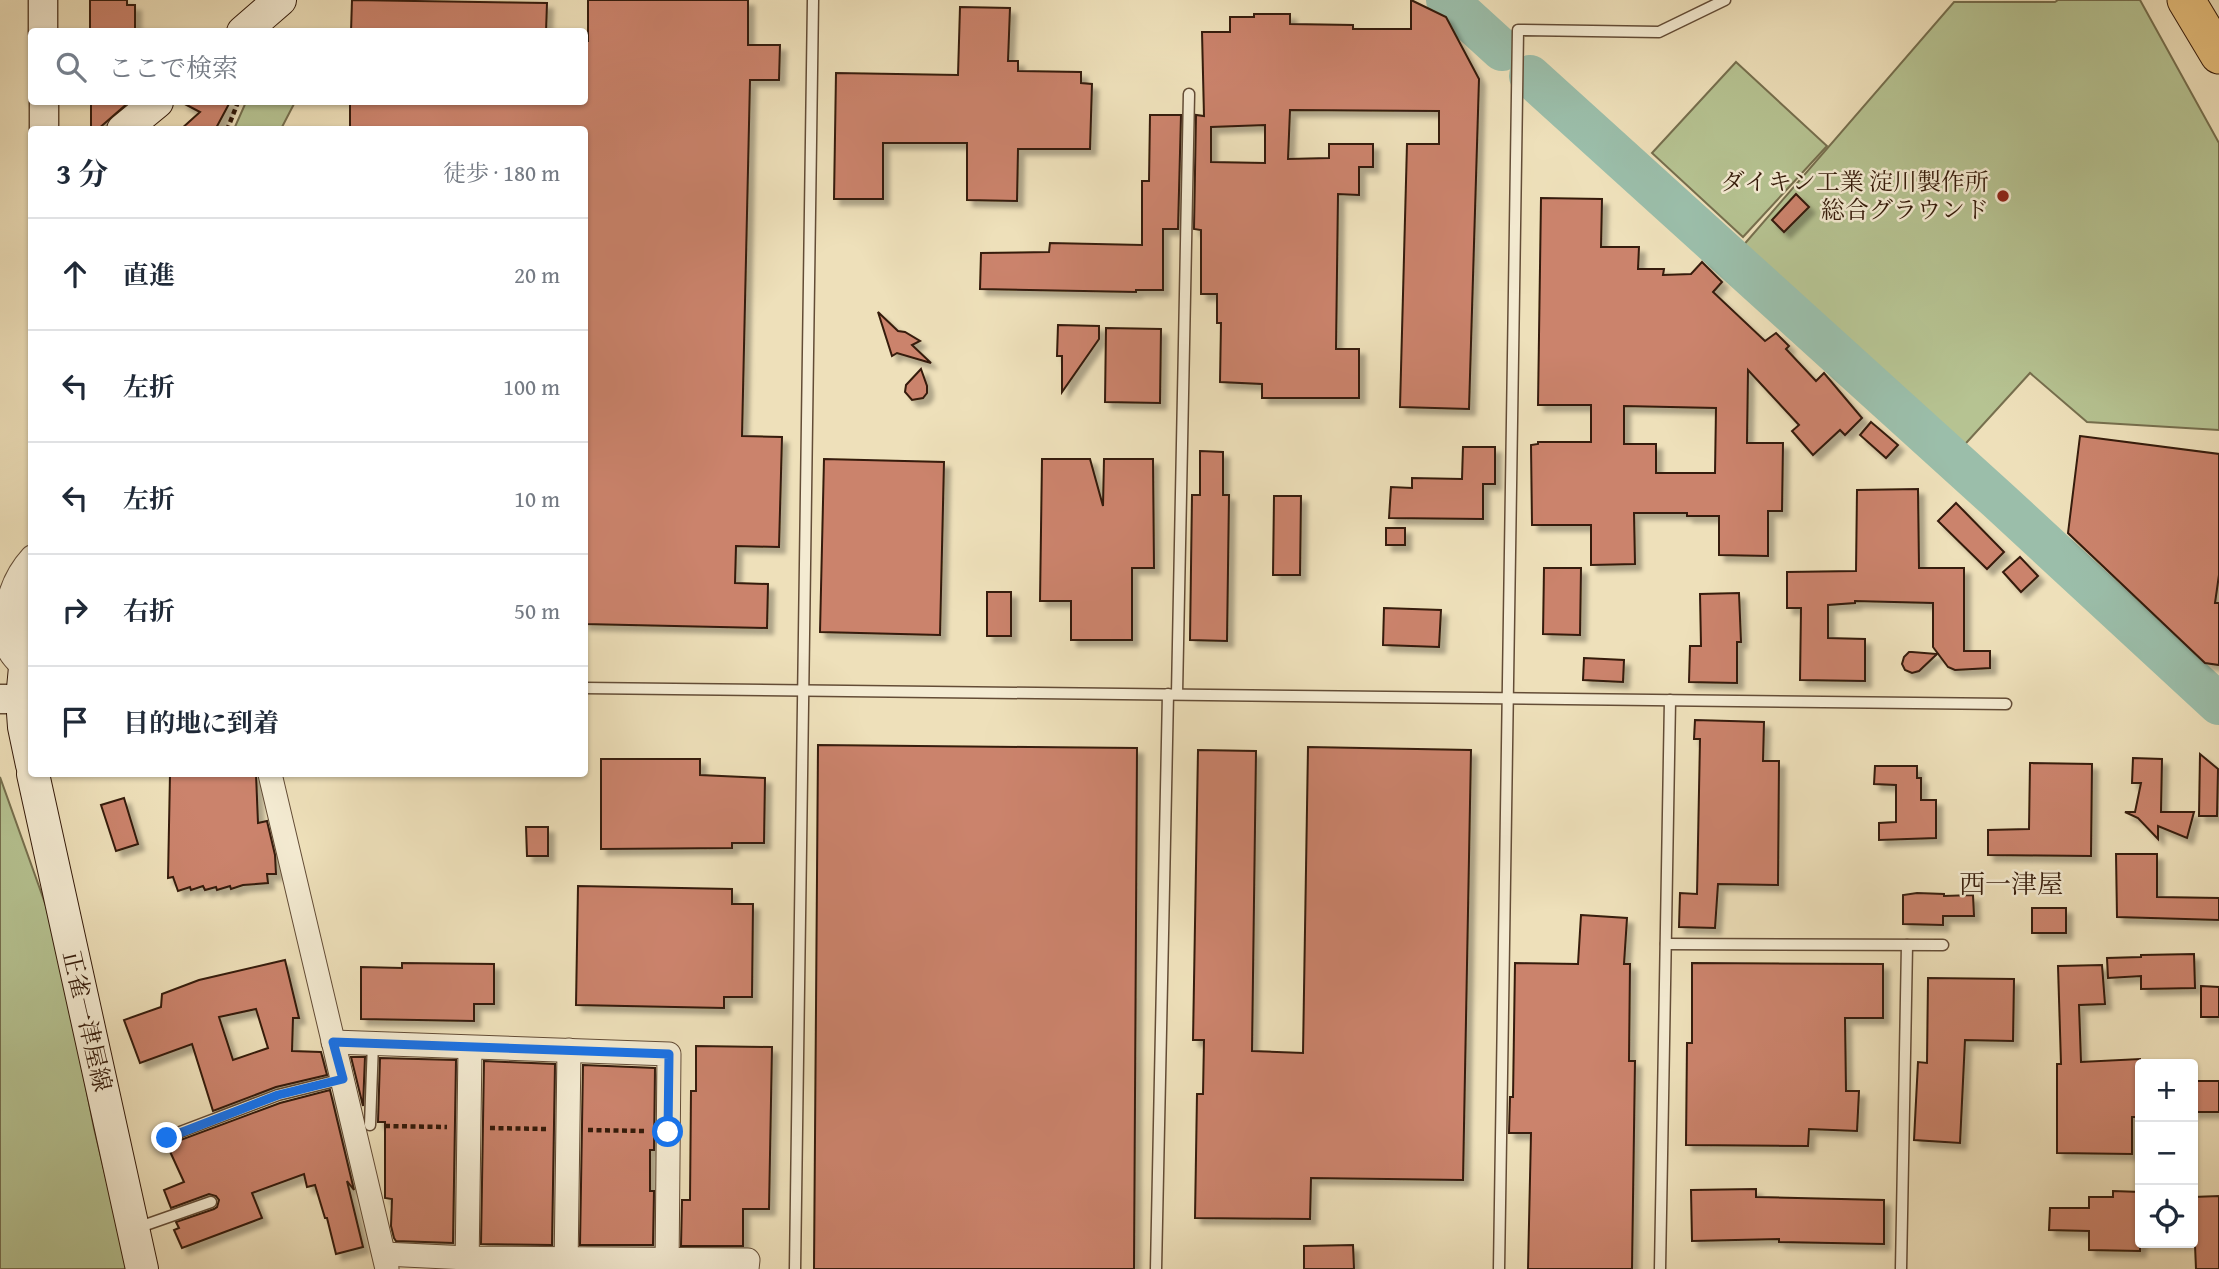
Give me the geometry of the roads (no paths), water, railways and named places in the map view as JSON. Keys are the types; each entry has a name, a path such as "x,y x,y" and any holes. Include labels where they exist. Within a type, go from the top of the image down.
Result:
{"main road":[{"path":"248,28 280,0"},
{"path":"2186,0 2219,55"},
{"path":"128,126 153,105"},
{"path":"28,625 20,689 28,749"},
{"name":"正雀一津屋線","path":"34,777 142,1269"}],"street":[{"path":"43,0 43,28"},
{"path":"44,105 44,126"},
{"path":"20,689 5,635 4,613 9,590 18,572 28,561"},
{"path":"271,777 386,1262 667,1264 748,1260 747,1269"},
{"path":"333,1042 669,1054 667,1264"},
{"path":"467,1263 470,1048"},
{"path":"566,1264 569,1050"}],"lane":[{"path":"795,1269 813,0"},
{"path":"1499,1269 1518,30 1659,32 1725,0"},
{"path":"1157,1269 1189,94"},
{"path":"588,688 2006,704"},
{"path":"1660,1269 1670,700"},
{"path":"1666,944 1943,945"},
{"path":"1901,1269 1907,945"},
{"path":"370,1125 373,1044"},
{"path":"167,1138 278,1095 343,1079"},
{"path":"133,1229 211,1202"}],"waterway":[{"path":"1447,0 1502,50"},
{"path":"1530,76 2219,704"}],"place":[{"name":"ダイキン工業 淀川製作所 総合グラウンド","path":"2003,196"}],"district":[{"name":"西一津屋","path":"2011,884"}]}
